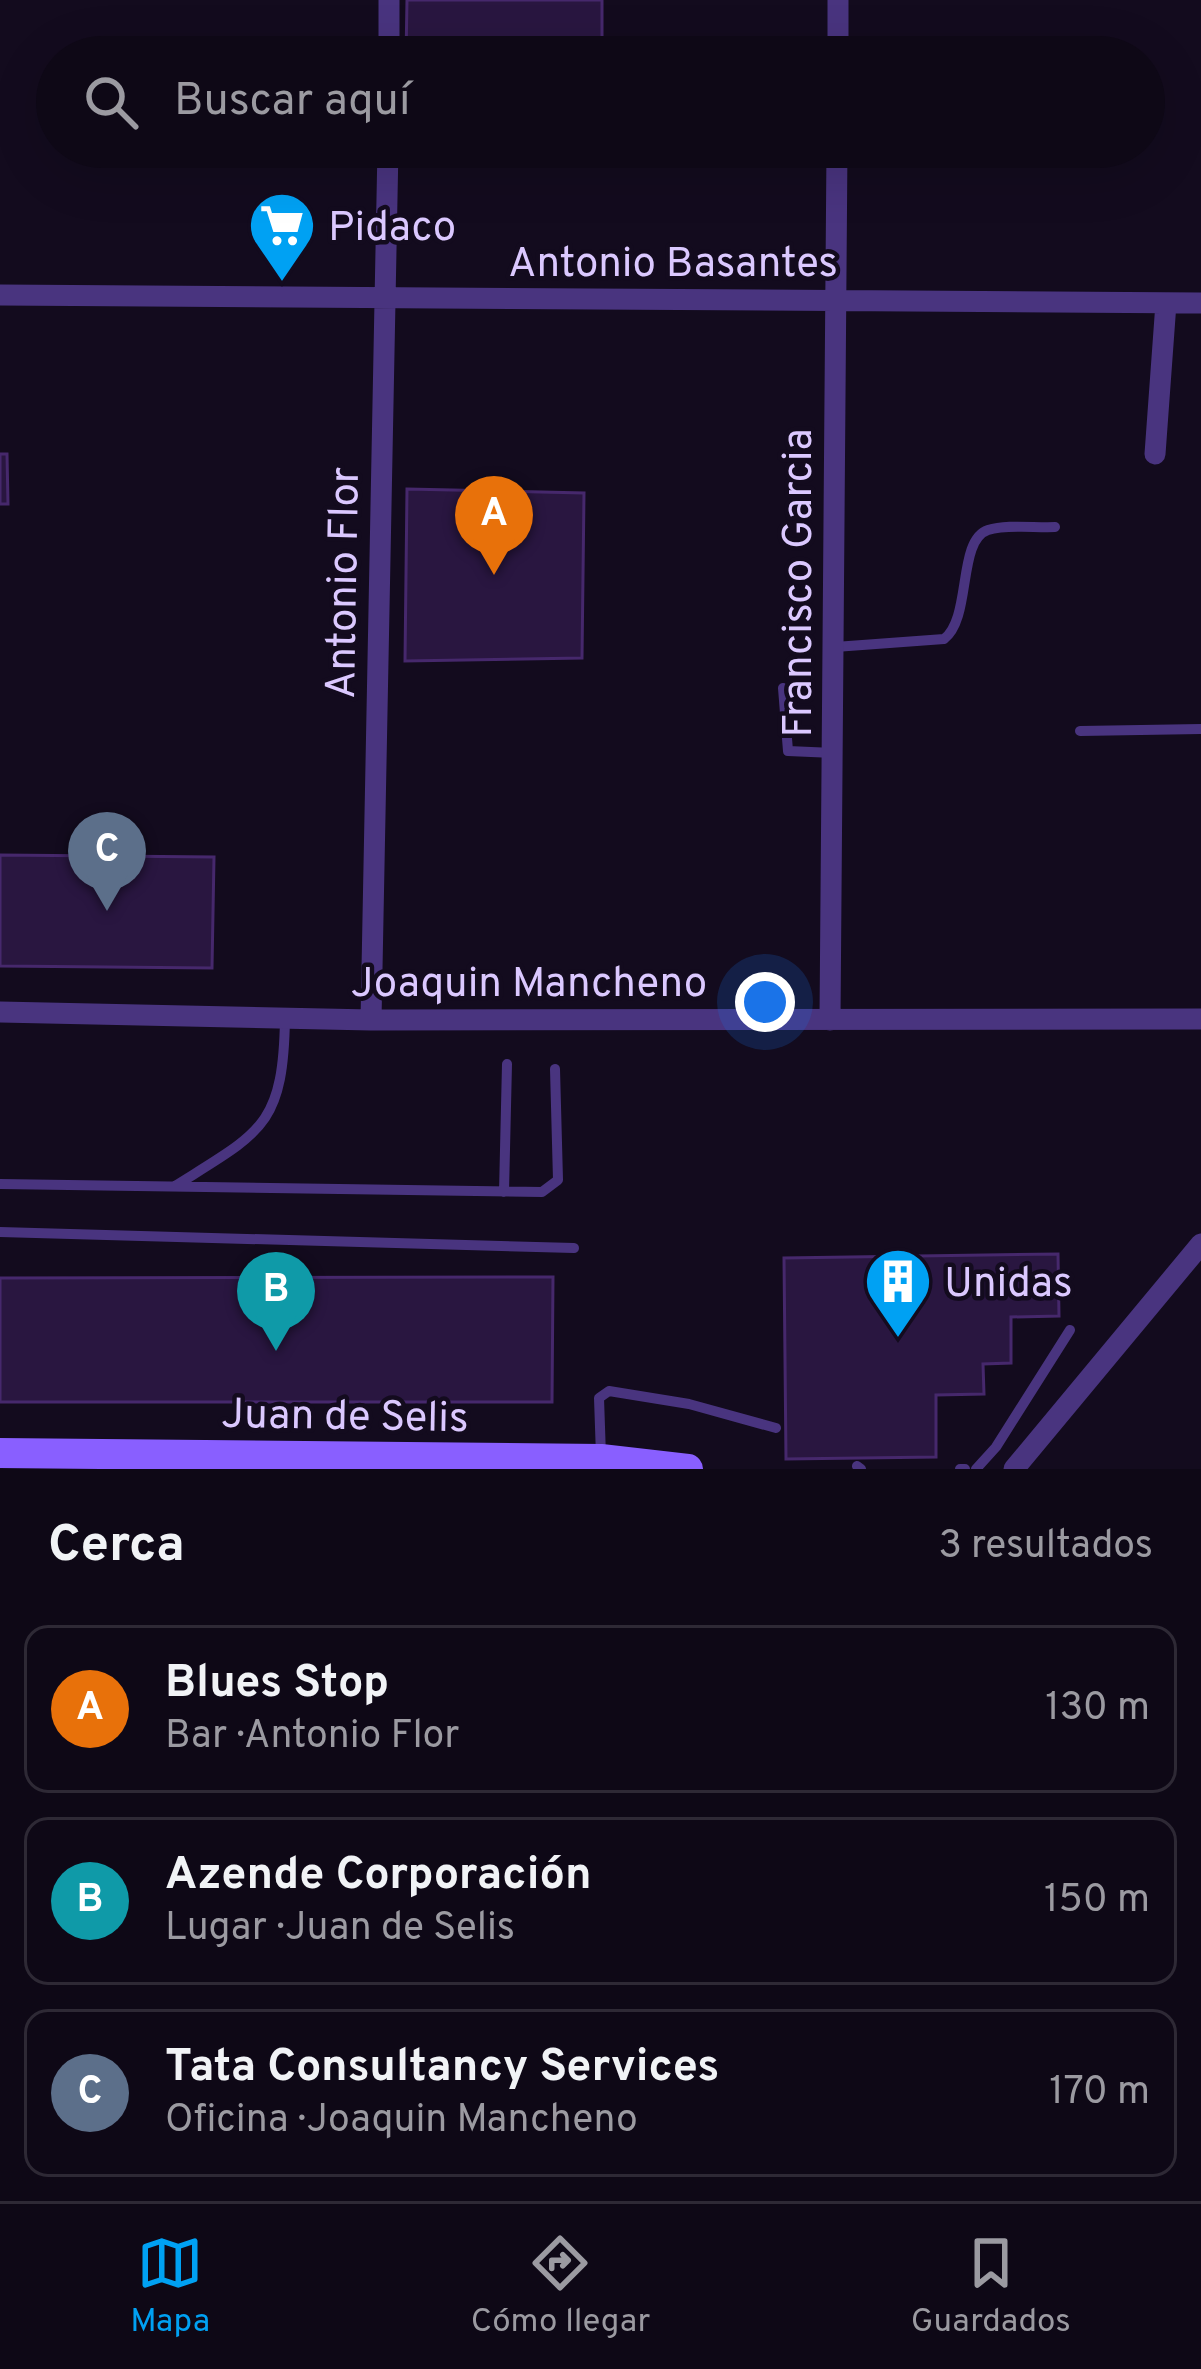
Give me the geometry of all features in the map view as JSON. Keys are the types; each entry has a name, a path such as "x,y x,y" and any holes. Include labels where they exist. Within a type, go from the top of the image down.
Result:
{"main road":[{"name":"Juan de Selis","path":"0,1453 602,1459 688,1469"}],"street":[{"path":"389,0 389,36"},
{"path":"838,0 838,36"},
{"name":"Antonio Flor","path":"371,1020 388,168"},
{"name":"Francisco Garcia","path":"830,1020 837,168"},
{"name":"Antonio Basantes","path":"0,295 1201,303"},
{"path":"1155,454 1166,302"},
{"name":"Joaquin Mancheno","path":"0,1012 371,1020 1201,1019"},
{"path":"1014,1469 1201,1244"}],"lane":[{"path":"835,646 944,639 956,624 975,540 986,530 1054,526"},
{"path":"783,688 788,751 834,753"},
{"path":"1080,731 1201,730"},
{"path":"171,1188 243,1143 268,1118 279,1099 285,1018"},
{"path":"504,1192 507,1064"},
{"path":"0,1184 542,1192 558,1180 555,1070"},
{"path":"0,1232 574,1248"},
{"path":"976,1469 996,1447 1070,1330"},
{"path":"602,1459 599,1398 609,1390 689,1404 776,1428"}],"building":[{"path":"407,0 602,0 602,36 406,36"},
{"path":"0,454 7,454 8,504 0,504"},
{"path":"407,489 584,493 582,658 405,661"},
{"path":"0,855 214,857 212,968 0,966"},
{"name":"Unidas","path":"1058,1254 1059,1316 1011,1317 1011,1363 983,1364 984,1394 936,1395 936,1457 786,1459 784,1258"},
{"path":"553,1277 552,1402 0,1402 0,1278"}],"place":[{"name":"Pidaco","path":"282,284"},
{"name":"Blues Stop","path":"494,575"},
{"name":"Tata Consultancy Services","path":"107,911"},
{"name":"Unidas","path":"898,1340"},
{"name":"Azende Corporación","path":"276,1351"}]}
